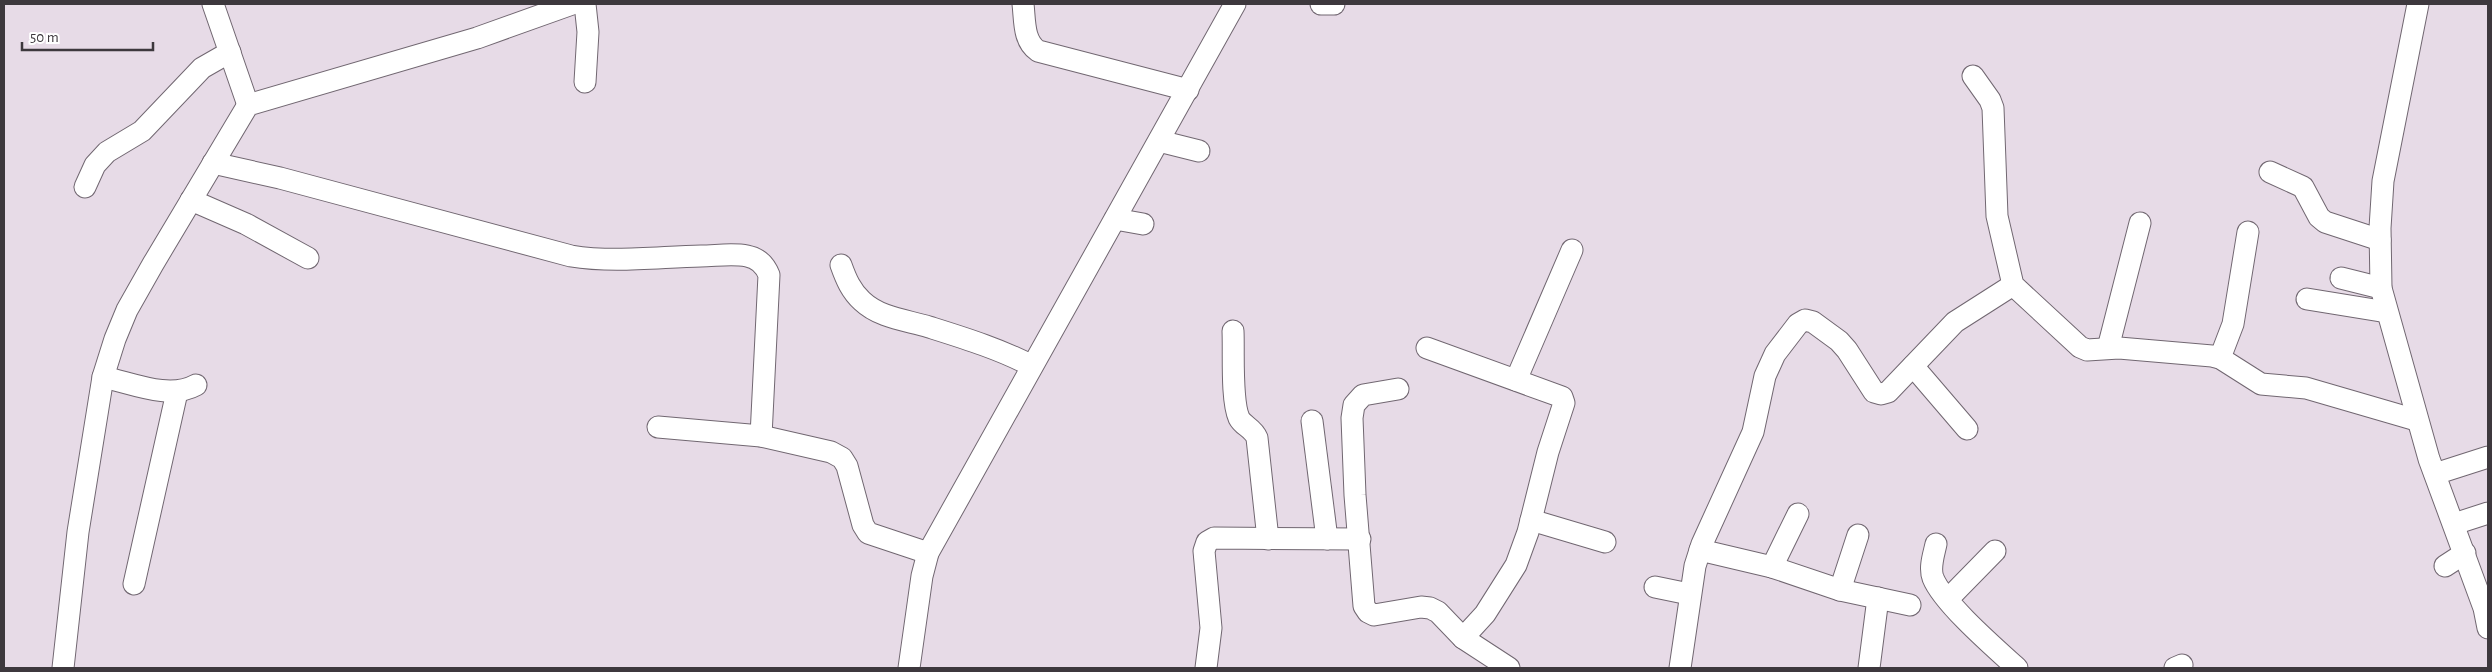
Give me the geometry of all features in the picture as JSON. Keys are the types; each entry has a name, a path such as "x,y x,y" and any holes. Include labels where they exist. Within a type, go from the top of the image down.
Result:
{"street":[{"path":"213,4 248,105"},
{"path":"63,668 78,532 103,377 127,310 248,105 477,38 572,4"},
{"path":"585,4 588,32 585,82"},
{"path":"1023,4 1030,46 1038,51 1188,90"},
{"path":"909,668 922,576 928,553 1235,4"},
{"path":"1321,4 1334,4"},
{"path":"2418,4 2383,181 2380,240 2381,288 2416,420 2440,472 2471,518 2465,553 2484,608 2488,628"},
{"path":"85,187 95,165 106,152 142,130 202,68 230,52"},
{"path":"1973,76 1990,100 1993,108 1997,216 2014,285 2080,346 2094,350 2108,348 2220,358 2261,384 2306,388 2416,420"},
{"path":"1159,141 1199,151"},
{"path":"213,163 280,178 571,256 594,259 738,256 755,259 762,263 769,275 761,436"},
{"path":"2270,172 2303,187 2319,217 2326,222 2380,240"},
{"path":"192,200 246,224 308,258"},
{"path":"1115,219 1143,224"},
{"path":"2108,348 2140,223"},
{"path":"2220,358 2233,324 2248,232"},
{"path":"1516,380 1572,250"},
{"path":"841,265 855,294 872,309 884,315 1011,354 1032,366"},
{"path":"2341,278 2381,288"},
{"path":"1680,668 1690,594 1700,550 1753,432 1769,364 1798,324 1805,320 1813,322 1839,341 1874,392 1881,394 1888,392 1955,322 2014,285"},
{"path":"2306,298 2387,312"},
{"path":"1232,331 1236,407 1240,420 1250,427 1257,438 1268,538"},
{"path":"1427,348 1562,397 1564,403 1548,452 1531,520 1516,565 1485,614 1463,638"},
{"path":"1913,366 1967,429"},
{"path":"103,377 187,388 134,584"},
{"path":"1398,389 1363,395 1354,405 1352,418 1355,495 1364,606 1368,612 1374,615 1421,607 1430,608 1438,612 1463,638 1509,668"},
{"path":"1312,422 1327,539"},
{"path":"658,427 761,436 832,452 842,458 847,466 863,524 868,533 928,553"},
{"path":"2440,472 2488,457"},
{"path":"1772,567 1798,514"},
{"path":"1531,520 1605,542"},
{"path":"1840,590 1858,536"},
{"path":"1206,668 1211,628 1204,551 1207,542 1214,538 1360,539"},
{"path":"1936,544 1931,563 1932,577 1948,599 2017,668"},
{"path":"1700,550 1772,567 1840,590 1910,605"},
{"path":"1948,599 1995,551"},
{"path":"2445,566 2465,553"},
{"path":"1656,587 1690,594"},
{"path":"1869,668 1878,598"}]}
